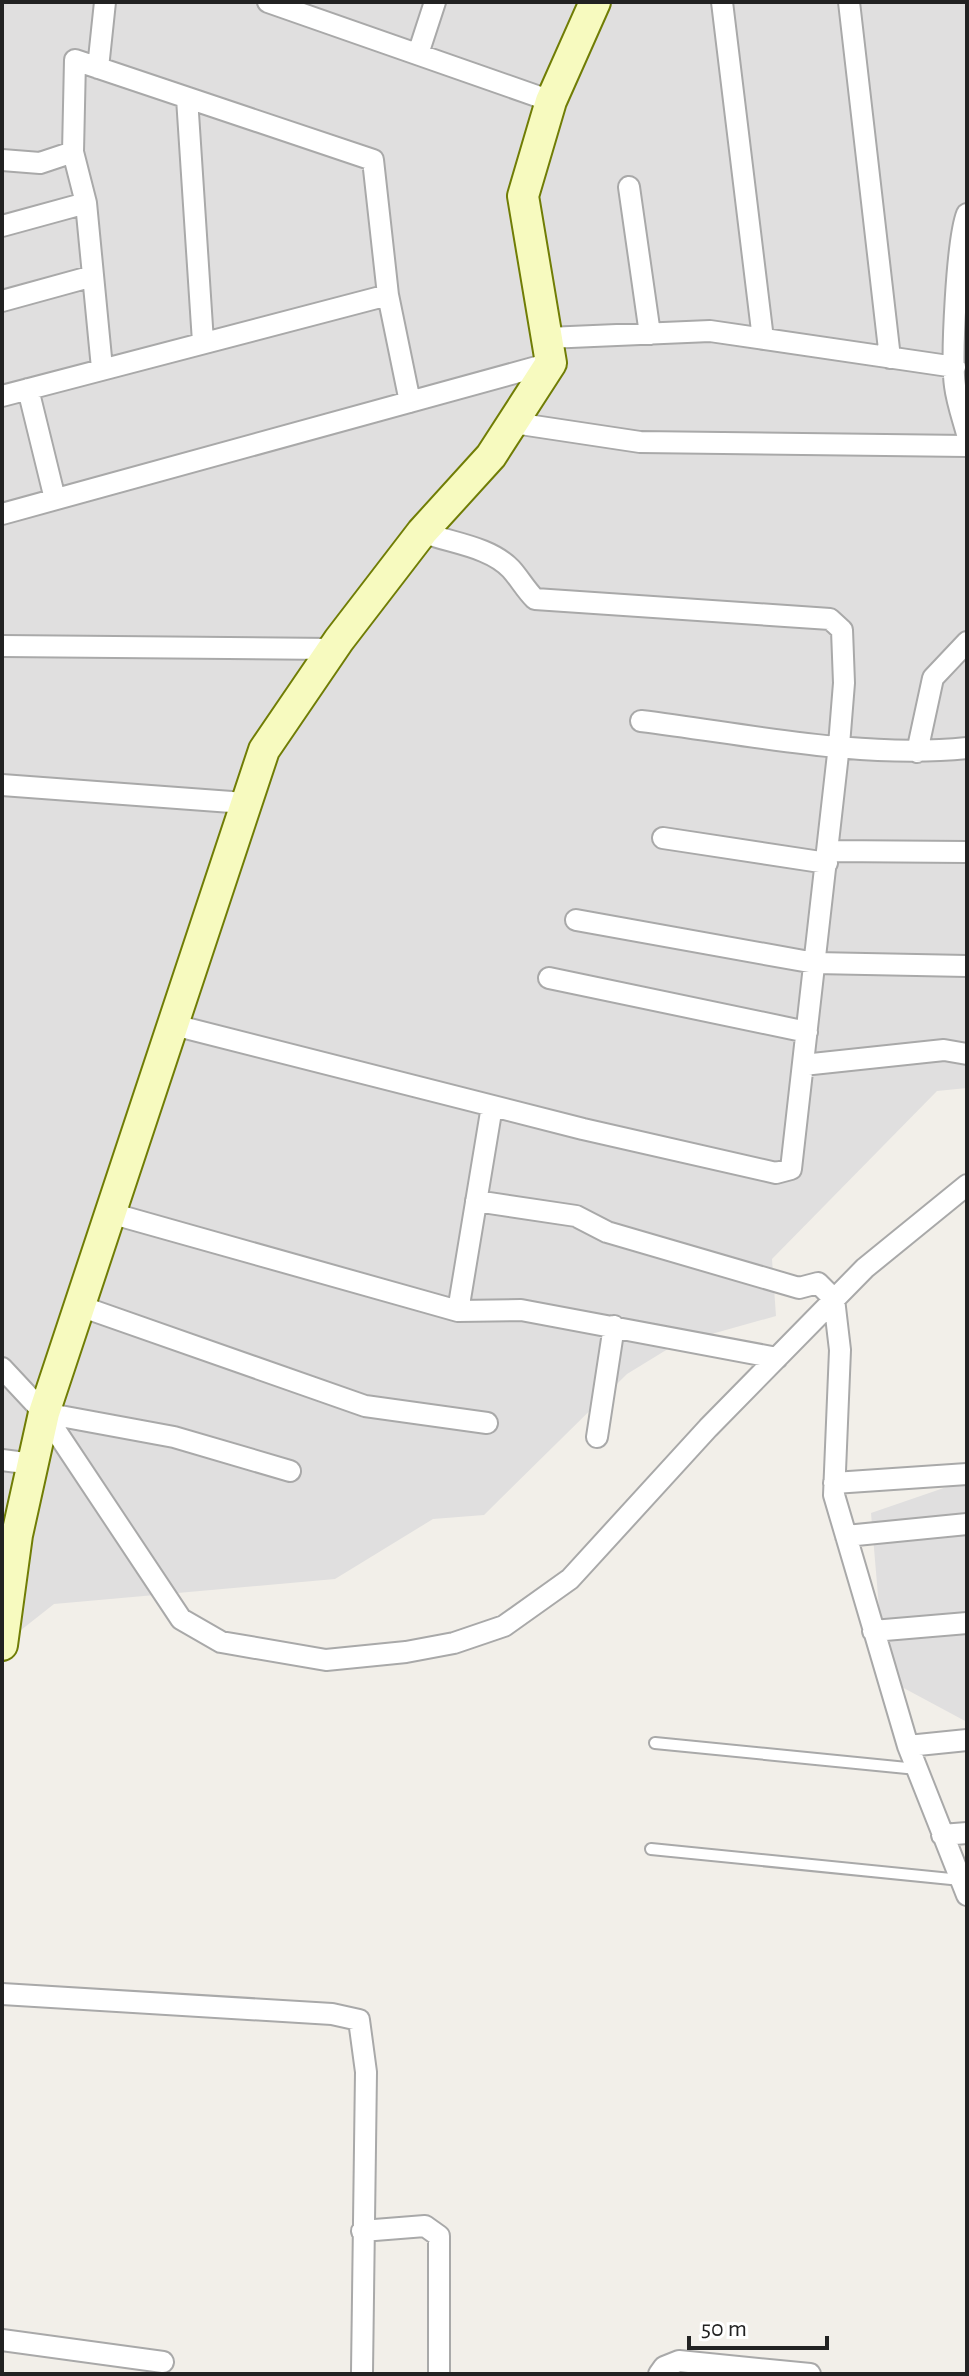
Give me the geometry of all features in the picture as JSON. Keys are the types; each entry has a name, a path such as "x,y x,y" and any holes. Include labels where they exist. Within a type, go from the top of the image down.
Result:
{"street":[{"path":"98,68 105,2"},
{"path":"268,2 551,101"},
{"path":"418,54 435,2"},
{"path":"2,1645 8,1562 44,1413 264,750 333,649 422,532 491,456 514,423 549,350 523,196 551,101 595,2"},
{"path":"722,2 763,339"},
{"path":"849,2 890,358"},
{"path":"102,368 86,203 73,152 75,60 373,160 388,295 410,402"},
{"path":"187,98 203,342"},
{"path":"2,160 40,163 73,152"},
{"path":"629,187 650,334"},
{"path":"2,226 86,203"},
{"path":"967,214 959,379 967,434"},
{"path":"2,301 93,276"},
{"path":"2,396 388,295"},
{"path":"2,514 410,402 549,350 650,334 710,331 890,358 959,379"},
{"path":"28,389 55,499"},
{"path":"514,423 640,442 967,446"},
{"path":"174,1025 492,1106 776,1173 791,1169 839,745 844,683 842,630 830,619 535,599 518,583 511,569 482,550 422,532"},
{"path":"917,752 933,678 967,642"},
{"path":"2,646 333,649"},
{"path":"641,721 917,752 967,748"},
{"path":"2,785 245,803"},
{"path":"663,838 828,857 967,852"},
{"path":"576,920 815,963 967,966"},
{"path":"549,978 807,1032"},
{"path":"803,1065 944,1050 967,1054"},
{"path":"458,1311 492,1106"},
{"path":"2,1368 44,1413 181,1619 221,1642 326,1660 418,1650 454,1643 504,1626 570,1579 865,1268 967,1185"},
{"path":"476,1201 576,1216 607,1232 799,1288 818,1283 834,1299 840,1350 834,1483 846,1536 908,1746 964,1888"},
{"path":"110,1213 458,1311 521,1310 777,1358"},
{"path":"80,1306 365,1406 487,1423"},
{"path":"597,1437 614,1326"},
{"path":"44,1413 174,1437 290,1471"},
{"path":"2,1460 33,1464"},
{"path":"834,1483 967,1474"},
{"path":"846,1536 967,1524"},
{"path":"873,1631 967,1623"},
{"path":"908,1746 967,1740"},
{"path":"942,1835 967,1833"},
{"path":"2,1994 332,2014 359,2020 366,2072 362,2372"},
{"path":"362,2231 425,2226 439,2236 439,2374"},
{"path":"2,2340 163,2362"},
{"path":"659,2374 664,2367 679,2361 810,2374"}],"lane":[{"path":"655,1743 917,1769"},
{"path":"651,1849 964,1888"}],"shaded area":[{"path":"2,2 967,2 967,1088 937,1091 772,1259 776,1316 676,1344 627,1374 484,1515 433,1519 335,1579 54,1604 2,1645"},
{"path":"967,1480 967,1722 885,1678 871,1513"}]}
